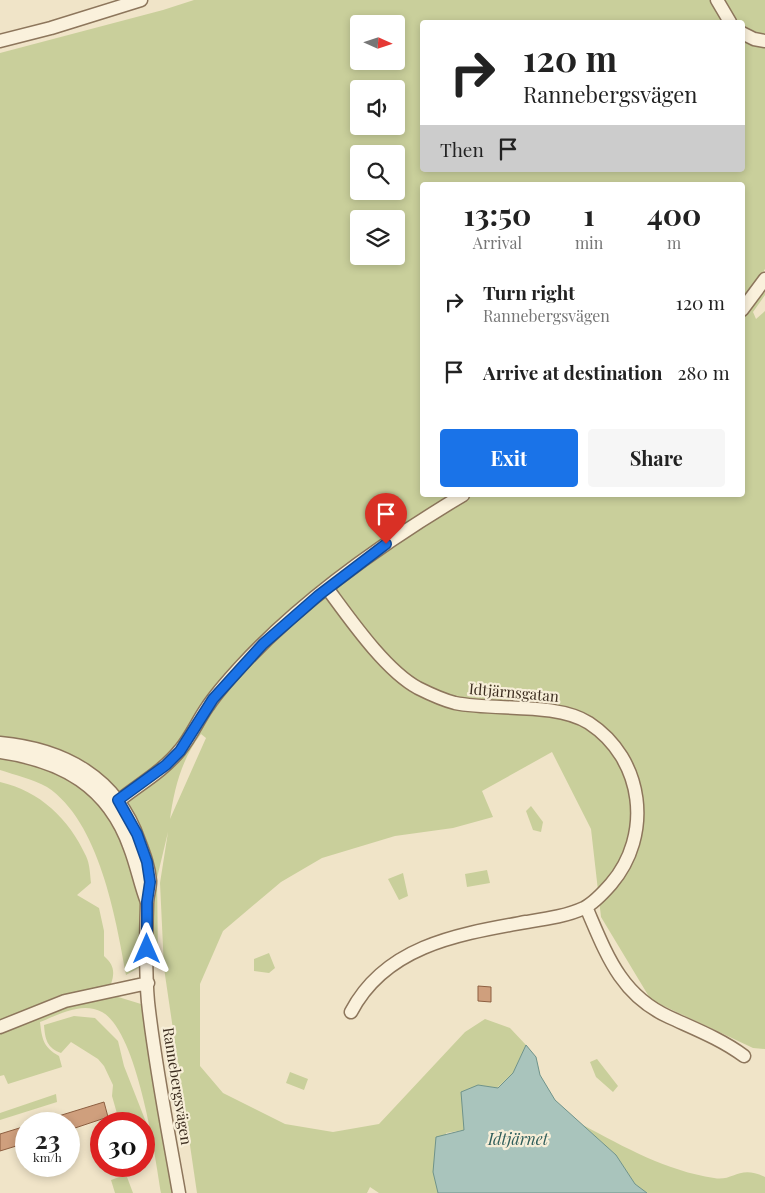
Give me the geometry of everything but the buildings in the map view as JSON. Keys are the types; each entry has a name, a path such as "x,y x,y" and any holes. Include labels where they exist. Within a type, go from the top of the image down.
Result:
{"street":[{"path":"0,41 51,28 140,0"},
{"path":"717,0 729,20"},
{"path":"745,34 765,41"},
{"path":"745,306 765,279"},
{"path":"114,804 166,765 180,751 213,699 263,644 327,588 398,536 460,497"},
{"name":"Idtjärnsgatan","path":"327,588 383,658 403,679 419,688 454,703 570,714 589,723 608,739 622,756 631,773 638,798 638,826 634,842 619,875 604,892 586,907 543,919 462,934 426,946 406,955 381,974 361,996 351,1012"},
{"path":"0,743 40,749 67,759 91,773 114,804"},
{"path":"0,752 20,755 60,767 114,804"},
{"name":"Rannebergsvägen","path":"114,804 137,834 147,862 150,882 147,902 150,1017 180,1193"},
{"path":"586,907 613,967 635,994 668,1017 702,1031 744,1056"},
{"path":"0,1027 42,1008 65,1001 148,983"}],"green space":[{"path":"194,0 765,0 765,269 746,298 751,308 765,289 765,295 753,312 756,319 765,311 765,1049 753,1048 651,1000 601,917 591,829 552,752 482,791 493,817 453,828 395,836 322,858 281,882 223,931 200,984 200,1066 223,1093 285,1124 333,1132 379,1124 465,1032 485,1019 510,1028 526,1045 513,1073 497,1088 478,1085 464,1130 446,1133 438,1193 379,1193 370,1187 367,1193 197,1193 164,968 160,883 168,832 157,878 158,957 126,975 117,926 102,872 92,846 80,823 65,803 47,787 30,779 0,770 0,53","holes":["201,734 206,738 170,819 180,774 194,743"]},
{"path":"0,782 28,792 52,809 71,830 79,843 88,862 91,883 77,895 99,908 104,931 104,956 112,966 113,976 111,984 58,996 0,1021"},
{"path":"531,806 543,822 541,832 533,830 526,811"},
{"path":"487,870 490,883 467,887 465,874"},
{"path":"403,873 408,896 399,900 388,879"},
{"path":"269,953 275,968 269,973 254,971 254,959"},
{"path":"115,996 141,1004 174,1193 161,1193 155,1157 155,1112 146,1112 134,1067 125,1043 114,1024 102,1012 94,1009 78,1008 40,1022 44,1042 46,1046 59,1056 62,1067 8,1084 4,1075 0,1076 0,1033 63,1007"},
{"path":"74,1016 95,1018 118,1041 124,1066 142,1112 117,1112 112,1096 113,1085 104,1066 98,1059 71,1042 61,1053 56,1051 48,1042 44,1025"},
{"path":"597,1059 618,1086 613,1092 596,1077 590,1062"},
{"path":"290,1072 308,1079 304,1090 286,1083"},
{"path":"56,1094 57,1102 25,1112 15,1112 15,1115 0,1120 0,1113"},
{"path":"583,1125 646,1157 697,1175 721,1179 742,1173 756,1173 765,1177 765,1193 647,1193 635,1184 616,1155"},
{"path":"127,1177 133,1193 115,1193 111,1180"}],"water":[{"name":"Idtjärnet","path":"526,1045 536,1057 540,1075 555,1100 616,1155 635,1184 647,1193 438,1193 433,1172 436,1137 464,1130 461,1092 478,1085 498,1088 513,1073"}],"route":[{"path":"147,949 147,902 150,882 147,862 137,834 118,800 166,765 180,751 213,699 263,644 349,570 386,544"}]}
